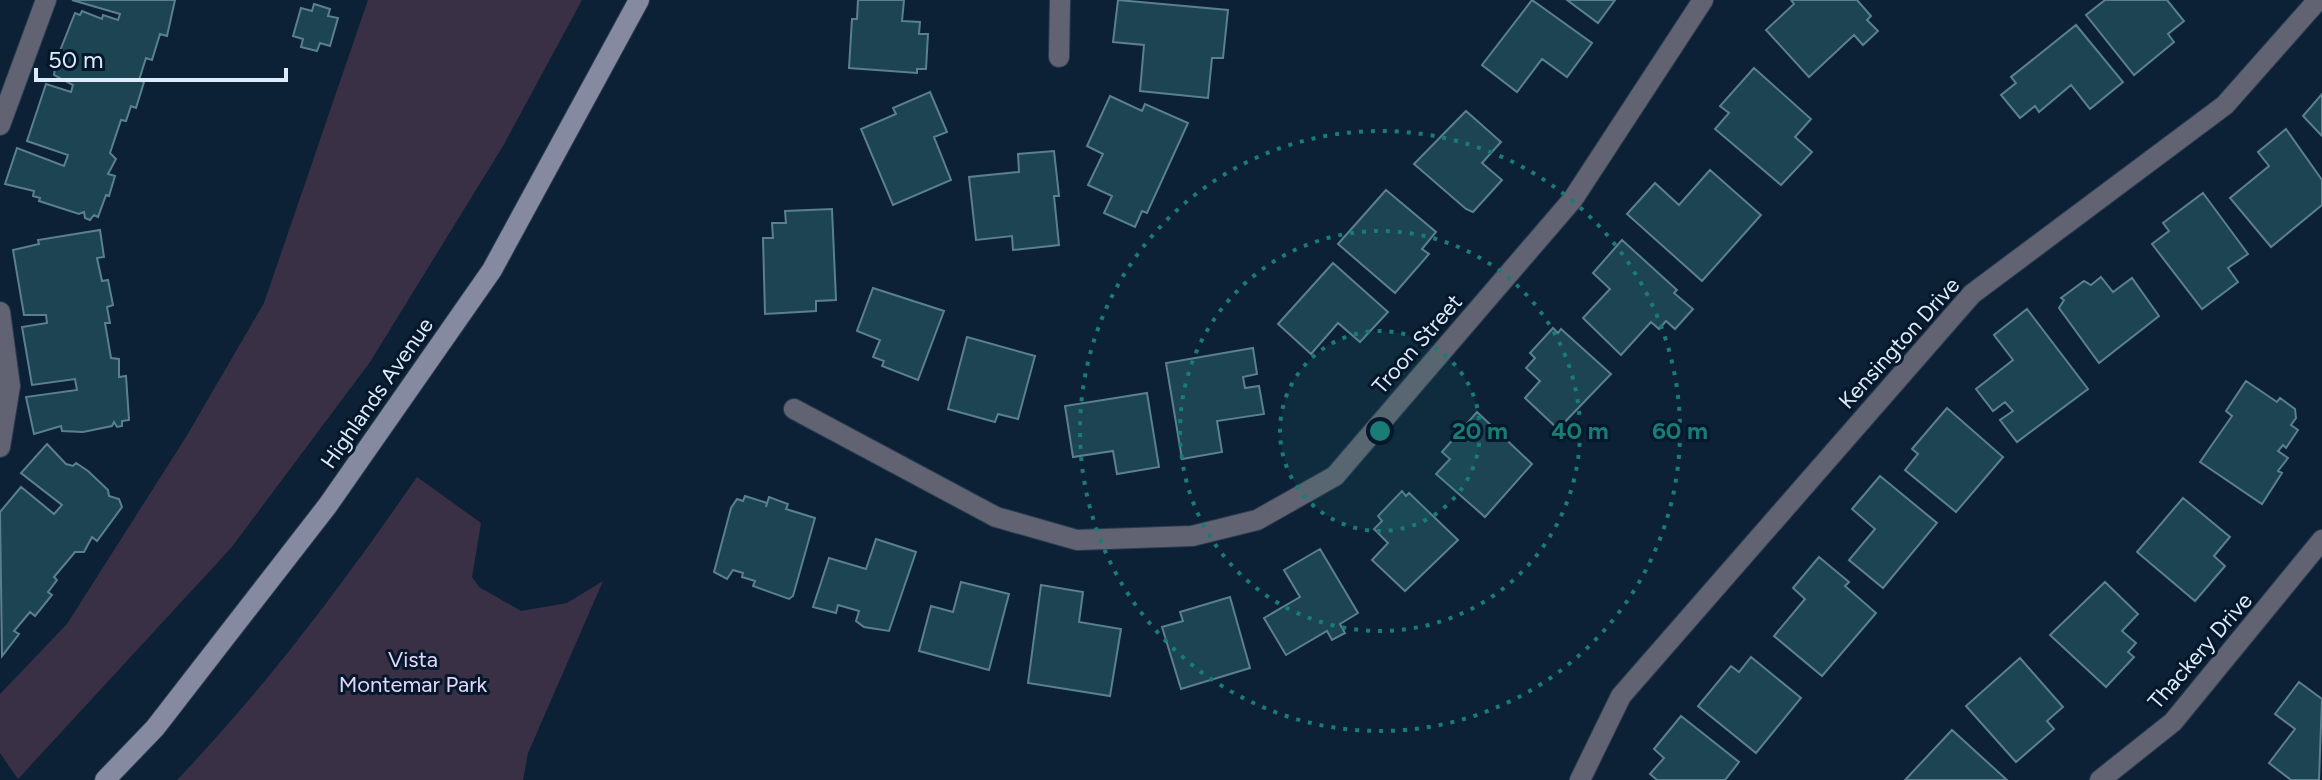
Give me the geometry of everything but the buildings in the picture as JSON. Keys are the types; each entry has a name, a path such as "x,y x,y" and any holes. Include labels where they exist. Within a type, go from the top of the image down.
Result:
{"main road":[{"name":"Highlands Avenue","path":"105,780 155,728 328,505 492,270 639,0"}],"street":[{"path":"0,125 46,0"},
{"path":"1059,57 1060,0"},
{"name":"Troon Street","path":"794,409 996,517 1077,540 1192,536 1257,520 1335,476 1573,199 1703,0"},
{"name":"Kensington Drive","path":"1580,780 1621,696 1972,294 2225,105 2318,0"},
{"path":"0,312 10,386 0,447"},
{"name":"Thackery Drive","path":"2100,780 2173,722 2322,540"}],"green space":[{"path":"368,0 582,0 503,146 370,362 231,548 18,779 0,753 0,694 67,624 186,437 264,303"},
{"name":"Vista Montemar Park","path":"417,477 481,523 472,577 479,587 521,611 567,603 603,581 528,753 523,780 177,780 242,708 303,633"}]}
